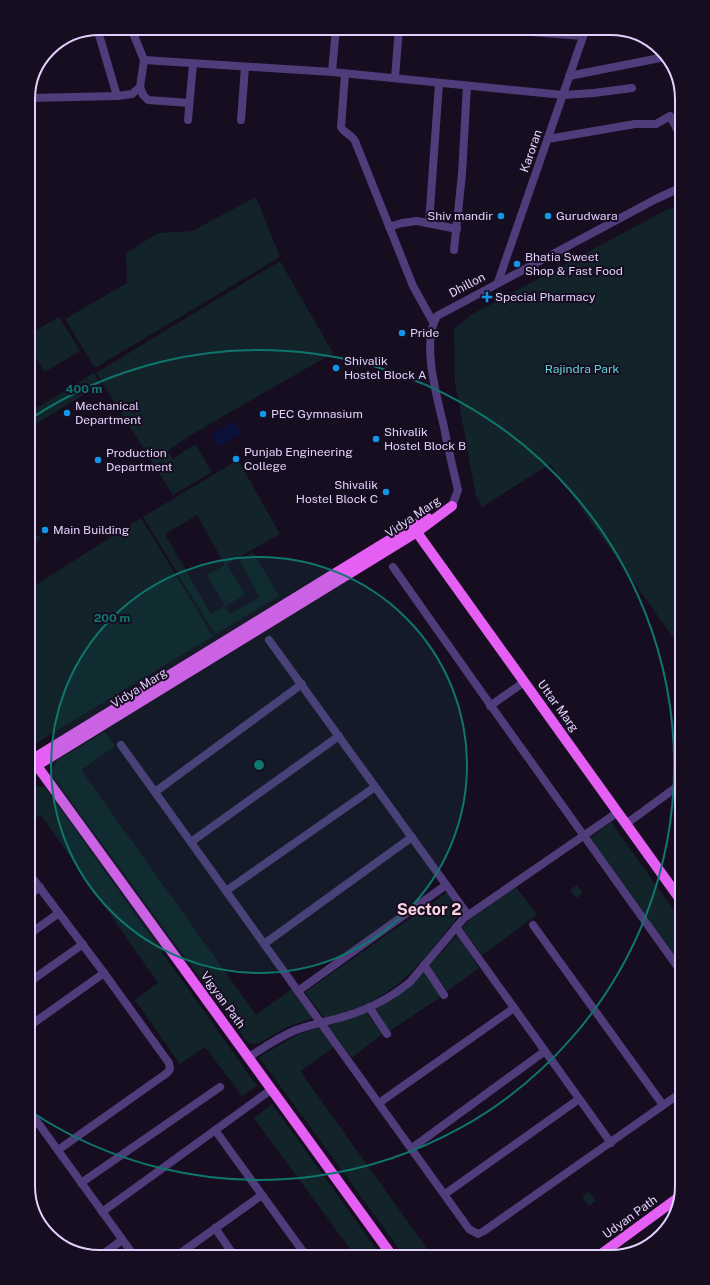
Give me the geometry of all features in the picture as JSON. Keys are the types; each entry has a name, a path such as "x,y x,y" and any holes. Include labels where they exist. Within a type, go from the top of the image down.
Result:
{"main road":[{"name":"Vidya Marg","path":"35,761 452,506"},
{"name":"Uttar Marg","path":"414,529 675,892"},
{"name":"Vigyan Path","path":"35,765 388,1250"},
{"name":"Udyan Path","path":"607,1250 673,1202"},
{"name":"Udyan Path","path":"617,1249 669,1212"}],"street":[{"path":"99,35 117,96"},
{"path":"134,35 144,60 140,87 143,95 148,100 189,103"},
{"path":"332,72 335,35"},
{"path":"394,78 398,35"},
{"name":"Karoran","path":"498,282 584,35"},
{"path":"570,76 660,58"},
{"path":"144,60 332,72 563,95 632,88"},
{"path":"188,120 193,64"},
{"path":"241,120 245,67"},
{"path":"345,74 341,127 356,141 413,286 433,322 430,352 435,388 458,490 452,506"},
{"path":"429,223 439,83"},
{"path":"454,250 462,174 467,86"},
{"path":"35,98 117,96 132,94 140,87"},
{"path":"548,138 635,124 656,124 670,116 675,126"},
{"name":"Dhillon","path":"433,322 437,316 445,311 498,282 675,191"},
{"path":"389,227 417,221 457,229"},
{"path":"393,567 490,706 675,963"},
{"path":"269,640 468,915"},
{"path":"490,706 524,682"},
{"path":"155,792 302,684"},
{"path":"191,842 339,736"},
{"path":"121,745 469,1229 478,1234 484,1231 675,1097"},
{"path":"226,891 375,787"},
{"path":"626,824 675,788"},
{"path":"249,1057 288,1033 348,1016 369,1007 400,990 410,982 456,927 468,915 618,812"},
{"path":"264,944 412,837"},
{"path":"35,881 169,1063 170,1068 167,1073 58,1150"},
{"path":"298,991 446,885"},
{"path":"35,891 40,887"},
{"path":"35,930 59,913"},
{"path":"533,925 663,1105"},
{"path":"456,927 610,1143"},
{"path":"35,978 82,944"},
{"path":"424,965 444,994"},
{"path":"35,1022 104,973"},
{"path":"369,1007 387,1034"},
{"path":"379,1104 514,1008"},
{"path":"412,1148 545,1051"},
{"path":"81,1183 220,1087"},
{"path":"102,1212 272,1089"},
{"path":"445,1194 579,1099"},
{"path":"35,1119 130,1250"},
{"path":"215,1130 302,1250"},
{"path":"185,1250 262,1195"},
{"path":"215,1228 230,1250"},
{"path":"108,1250 122,1240"}],"green space":[{"path":"256,197 280,257 95,368 65,319 127,283 126,253 158,233 192,231"},
{"name":"Rajindra Park","path":"675,207 675,640 550,464 482,507 476,496 455,382 454,329 471,315 666,210"},
{"path":"280,261 333,353 189,436 167,451 173,459 195,444 212,472 173,495 96,373"},
{"path":"59,317 80,351 45,372 35,356 35,331"},
{"path":"94,373 101,384 36,424 35,426 35,409"},
{"path":"238,460 280,534 227,564 245,595 225,606 230,614 260,597 239,560 253,552 279,596 215,634 143,517","holes":["197,515 225,565 207,575 225,606 211,614 165,534"]},
{"path":"141,518 213,636 35,744 35,585"},
{"path":"38,535 41,539 35,542 35,537"},
{"path":"105,732 115,746 81,770 256,1015 292,989 313,1018 287,1027 259,1043 253,1044 247,1042 52,775 54,766 59,759"},
{"path":"35,786 45,787 257,1086 242,1096 205,1047 180,1064 135,1000 158,983 41,815 35,819"},
{"path":"611,822 675,912 675,959 589,839"},
{"path":"577,885 583,893 577,898 570,890"},
{"path":"516,887 537,915 482,955 462,928 470,919"},
{"path":"448,892 462,912 415,968 399,983 373,1000 344,1013 324,1018 305,992"},
{"path":"457,935 479,968 447,991 429,966"},
{"path":"424,970 442,996 390,1031 374,1008 402,992"},
{"path":"366,1012 382,1034 352,1058 328,1026"},
{"path":"320,1027 334,1047 300,1071 428,1250 400,1250 259,1057 297,1035"},
{"path":"272,1104 377,1250 351,1250 254,1118"},
{"path":"589,1192 596,1201 589,1206 582,1197"}],"shaded area":[{"path":"234,421 241,433 219,447 211,435"}],"place":[{"name":"Shiv mandir","path":"501,216"},
{"name":"Gurudwara","path":"548,216"},
{"name":"Bhatia Sweet Shop & Fast Food","path":"517,264"},
{"name":"Special Pharmacy","path":"487,297"},
{"name":"Pride","path":"402,333"},
{"name":"Shivalik Hostel Block A","path":"336,368"},
{"name":"Mechanical Department","path":"67,413"},
{"name":"PEC Gymnasium","path":"263,414"},
{"name":"Shivalik Hostel Block B","path":"376,439"},
{"name":"Punjab Engineering College","path":"236,459"},
{"name":"Production Department","path":"98,460"},
{"name":"Shivalik Hostel Block C","path":"386,492"},
{"name":"Main Building","path":"45,530"}],"district":[{"name":"Sector 2","path":"429,909"}]}
